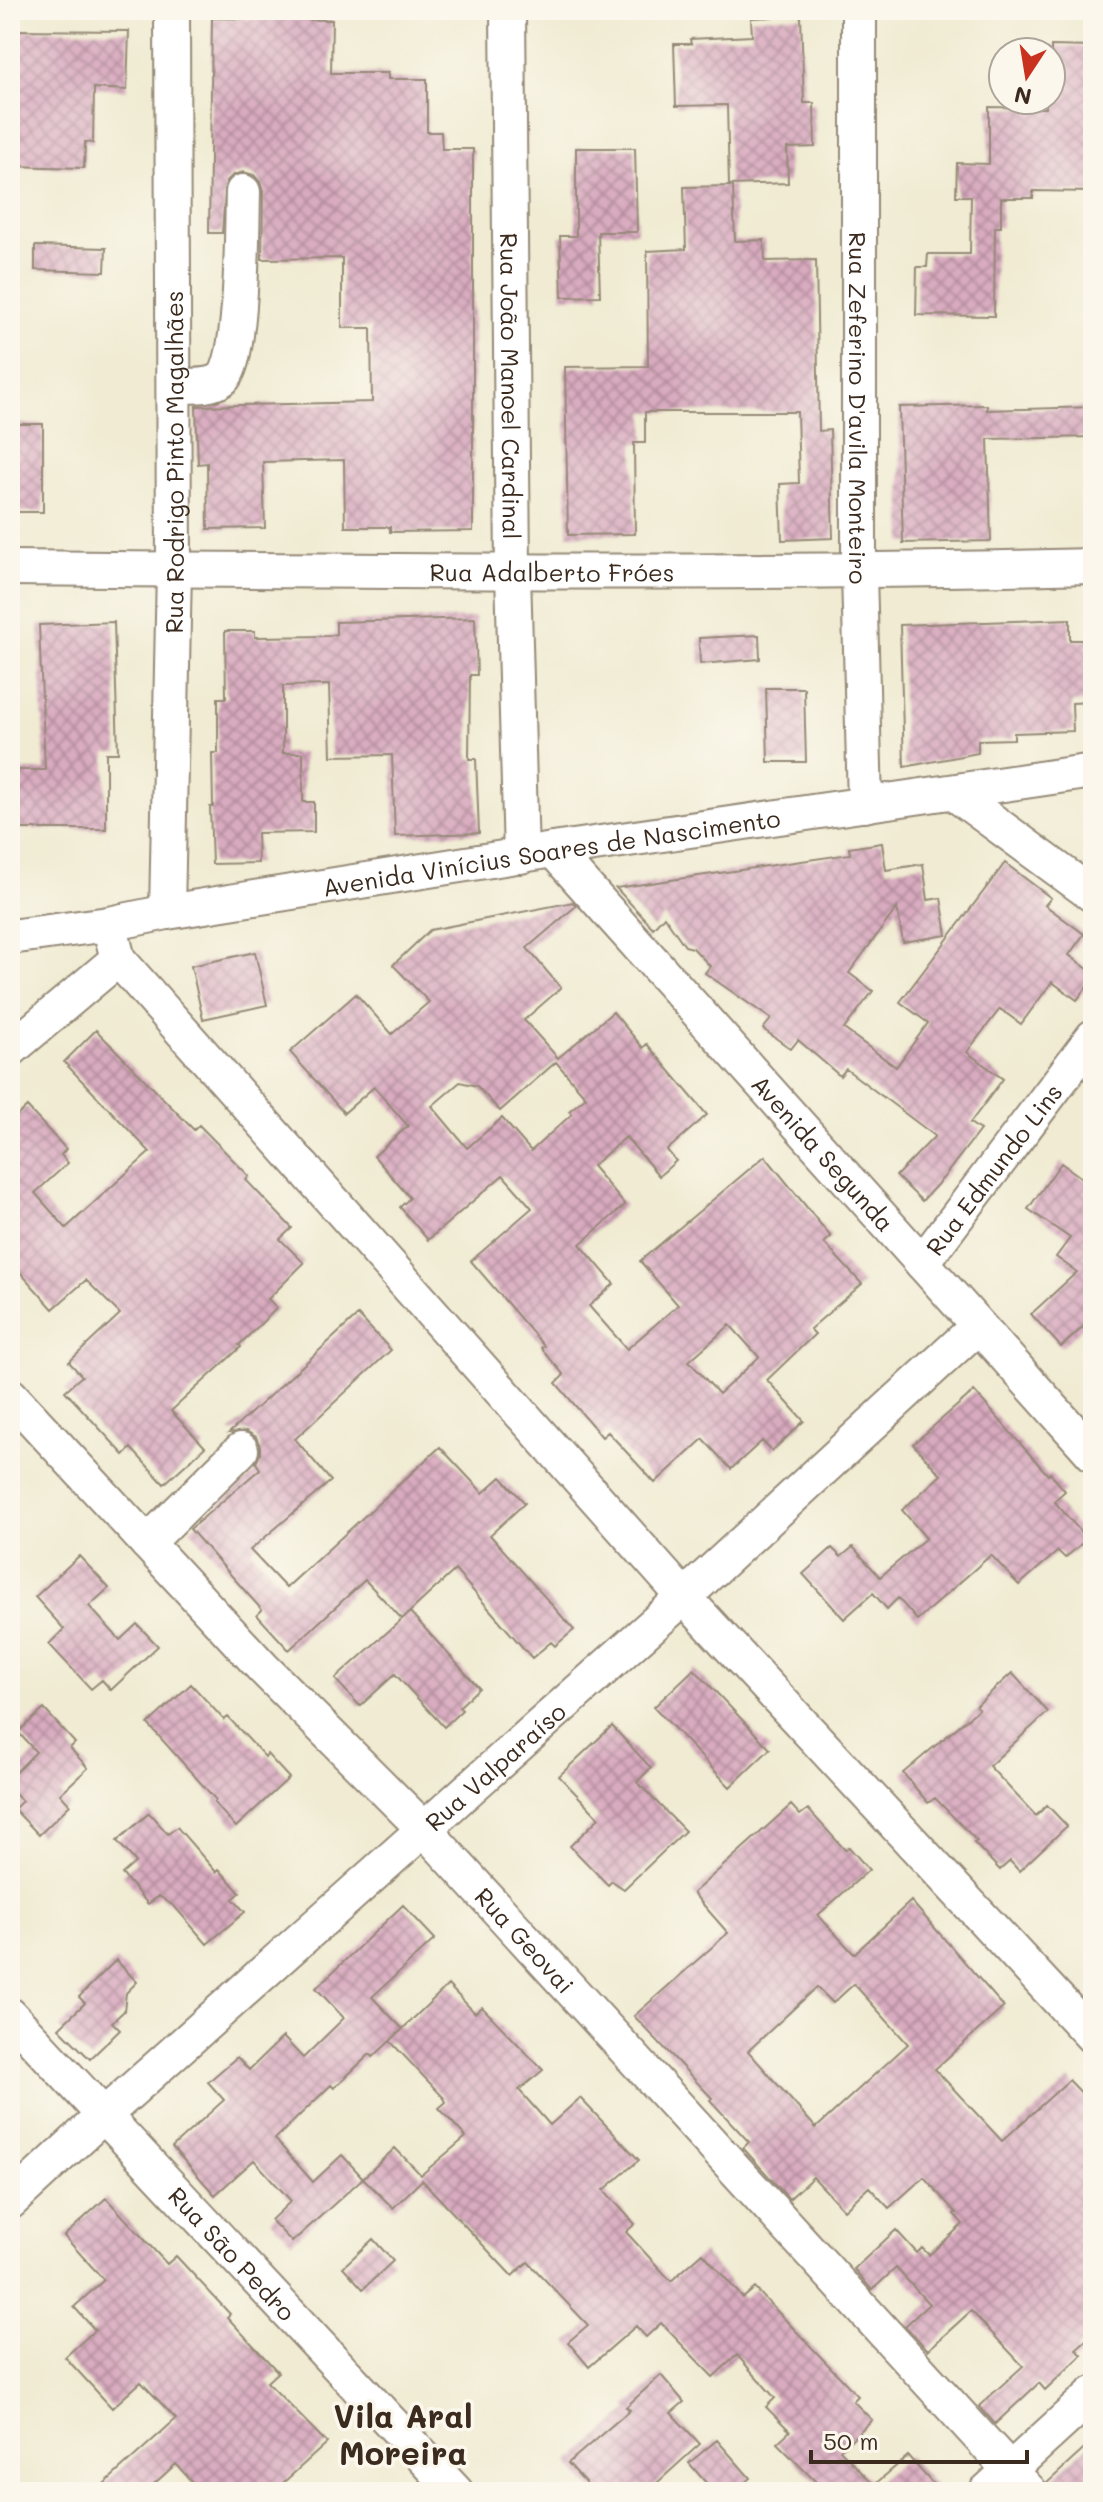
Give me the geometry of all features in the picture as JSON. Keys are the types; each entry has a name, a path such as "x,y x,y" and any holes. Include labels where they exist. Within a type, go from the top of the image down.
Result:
{"street":[{"name":"Rua Rodrigo Pinto Magalhães","path":"167,912 174,569 172,10"},
{"name":"Rua João Manoel Cardinal","path":"508,10 513,573 537,853"},
{"name":"Rua Zeferino D'avila Monteiro","path":"859,10 859,572 865,805"},
{"path":"174,386 213,384 223,379 231,367 237,339 243,192"},
{"name":"Rua Adalberto Fróes","path":"10,568 513,573 859,572 1093,566"},
{"name":"Avenida Vinícius Soares de Nascimento","path":"10,937 109,924 537,853 1093,771"},
{"path":"954,793 1093,895"},
{"name":"Avenida Segunda","path":"537,853 922,1263 1093,1454"},
{"path":"109,924 118,959 684,1597 1093,2037"},
{"path":"10,1050 118,959"},
{"name":"Rua Edmundo Lins","path":"922,1263 1093,1037"},
{"name":"Rua Valparaíso","path":"10,2202 684,1597 977,1327"},
{"name":"Rua Geovai","path":"10,1395 263,1668 424,1829 1009,2484"},
{"path":"147,1543 241,1450"},
{"name":"Rua São Pedro","path":"10,2015 456,2492"},
{"path":"1009,2484 1093,2394"}],"building":[{"path":"801,16 804,103 814,103 815,147 787,148 788,183 729,185 727,105 676,106 674,44 691,44 690,39 752,36 751,18"},
{"path":"212,18 332,20 331,73 388,73 388,79 427,79 427,132 441,132 442,149 473,149 473,531 390,532 390,527 345,527 344,460 263,462 265,528 208,529 207,463 198,464 196,406 372,402 371,328 342,328 342,258 262,259 263,192 254,175 244,172 233,175 226,182 222,233 209,233"},
{"path":"10,30 129,31 127,90 94,88 93,143 85,142 84,168 10,166"},
{"path":"1067,46 1093,47 1093,192 1033,191 1033,198 1001,198 1001,227 995,227 994,316 916,315 917,267 927,267 928,254 970,254 971,196 956,196 957,163 989,164 989,116 1067,116"},
{"path":"576,148 635,148 637,232 598,232 600,296 562,297 560,236 576,236"},
{"path":"733,186 735,241 764,240 765,261 816,260 819,431 830,430 833,538 782,540 780,484 799,483 797,412 645,412 645,443 634,443 635,534 568,535 565,367 648,366 647,251 686,249 684,187"},
{"path":"35,246 106,248 105,272 35,270"},
{"path":"987,405 987,410 1093,407 1093,437 988,439 991,541 903,543 899,407"},
{"path":"10,424 43,424 43,512 10,512"},
{"path":"475,618 477,675 470,675 469,759 476,759 479,833 395,836 392,755 331,756 329,685 283,686 283,753 303,753 303,802 314,802 314,832 257,833 258,863 212,864 212,753 218,753 218,698 226,698 225,631 255,631 255,637 328,636 336,634 336,622"},
{"path":"1070,619 1070,640 1093,640 1093,702 1072,703 1073,731 1014,733 1014,739 978,740 978,753 904,767 900,625"},
{"path":"114,622 118,753 106,753 106,829 10,829 10,770 45,770 39,625"},
{"path":"759,635 760,659 700,664 699,638"},
{"path":"766,688 804,688 806,762 768,762"},
{"path":"882,843 886,870 923,864 928,900 941,898 947,935 903,942 897,908 849,973 873,991 844,1029 896,1067 928,1023 900,1002 1005,863 1051,898 1045,905 1084,934 1069,955 1093,973 1093,979 1077,1000 1052,982 1021,1024 1000,1009 967,1052 1003,1079 970,1123 980,1130 922,1201 896,1176 935,1136 846,1069 840,1076 798,1040 791,1049 763,1029 771,1019 705,973 710,966 693,948 685,946 664,916 653,928 616,888 850,854 849,848"},
{"path":"573,902 576,906 527,948 561,988 524,1020 558,1058 613,1012 643,1048 647,1044 707,1115 667,1150 676,1161 659,1176 626,1137 592,1166 625,1205 580,1244 614,1284 589,1306 627,1349 678,1305 640,1261 765,1156 831,1237 824,1243 862,1284 810,1329 815,1334 767,1380 804,1421 772,1451 762,1441 731,1469 703,1439 655,1483 608,1432 602,1437 556,1383 564,1375 541,1348 544,1346 471,1261 532,1208 503,1175 428,1240 400,1207 410,1198 374,1156 408,1126 374,1087 344,1113 290,1052 356,994 392,1034 429,1002 393,965 430,930","holes":["556,1062 586,1097 531,1151 502,1118 467,1148 432,1106 460,1082 477,1086 500,1111","730,1325 759,1357 719,1394 689,1361"]},
{"path":"255,952 267,1005 203,1019 191,966"},
{"path":"96,1030 194,1130 199,1125 249,1176 246,1180 292,1228 280,1239 304,1263 268,1299 277,1308 239,1345 241,1347 171,1411 205,1447 164,1484 131,1448 124,1455 65,1391 82,1376 69,1362 120,1314 86,1280 53,1309 10,1261 10,1122 27,1107 66,1149 61,1155 68,1163 35,1193 66,1228 150,1152 64,1062"},
{"path":"1061,1163 1093,1186 1093,1318 1061,1347 1031,1314 1077,1272 1056,1257 1070,1238 1028,1209"},
{"path":"358,1315 391,1350 295,1439 331,1481 250,1550 286,1588 440,1447 483,1493 501,1477 525,1503 490,1535 574,1630 555,1646 551,1642 532,1658 455,1570 402,1619 365,1580 289,1650 257,1615 262,1610 190,1529 260,1469 256,1463 260,1446 256,1437 246,1431 229,1433"},
{"path":"974,1391 1065,1491 1054,1501 1087,1539 1065,1558 1058,1551 1019,1585 991,1555 917,1620 898,1598 887,1609 873,1593 844,1619 803,1574 832,1548 841,1557 853,1547 880,1577 926,1538 902,1510 941,1475 913,1444"},
{"path":"79,1556 109,1588 89,1606 120,1640 137,1624 158,1646 111,1690 102,1680 91,1689 49,1644 64,1629 35,1597"},
{"path":"410,1612 479,1688 444,1727 395,1674 360,1706 335,1679"},
{"path":"694,1669 770,1749 730,1787 654,1707"},
{"path":"1012,1673 1048,1712 989,1766 1036,1816 1047,1805 1067,1826 1019,1871 1010,1861 1000,1870 935,1798 928,1803 903,1773 979,1709 976,1706"},
{"path":"191,1684 224,1720 228,1717 289,1778 236,1827 148,1724"},
{"path":"44,1709 75,1743 70,1748 88,1768 60,1794 70,1805 39,1835 14,1809 22,1801 10,1789 10,1778 36,1752 18,1732"},
{"path":"612,1726 651,1768 637,1782 685,1831 624,1889 612,1881 608,1885 570,1846 599,1818 559,1776"},
{"path":"791,1805 800,1815 808,1809 845,1850 849,1847 869,1870 818,1915 854,1954 911,1901 1004,2007 935,2069 1002,2141 1069,2080 1093,2105 1093,2334 1076,2349 1082,2355 1045,2390 1039,2383 995,2424 979,2406 1023,2366 971,2311 928,2350 905,2326 929,2304 896,2268 872,2290 854,2269 896,2230 917,2253 922,2248 929,2255 963,2224 956,2213 924,2177 889,2208 869,2187 844,2210 813,2177 789,2199 743,2148 749,2142 710,2100 712,2098 634,2016 728,1933 693,1893","holes":["854,1984 908,2044 816,2128 748,2051 817,1987 833,2003"]},
{"path":"149,1813 168,1834 177,1827 216,1872 219,1869 240,1893 233,1899 245,1912 207,1944 175,1907 159,1896 148,1904 122,1874 136,1862 117,1841"},
{"path":"403,1905 435,1939 372,1997 403,2029 373,2057 370,2054 334,2088 331,2085 275,2139 313,2182 342,2155 363,2178 292,2242 271,2220 291,2201 254,2160 215,2195 172,2147 224,2100 208,2082 237,2057 249,2070 283,2037 303,2058 344,2018 316,1988"},
{"path":"116,1960 137,1982 126,1993 124,2011 112,2022 120,2030 90,2059 59,2028 85,2003 79,1997"},
{"path":"448,1985 475,2013 482,2007 543,2070 519,2090 550,2125 580,2098 639,2160 604,2190 635,2224 626,2232 671,2281 703,2253 743,2298 755,2288 858,2396 853,2401 872,2420 840,2450 874,2485 908,2456 940,2492 826,2492 777,2443 790,2431 766,2407 775,2398 737,2355 713,2377 661,2323 646,2337 636,2326 589,2367 568,2342 588,2325 528,2262 512,2276 422,2180 393,2208 363,2178 395,2148 421,2175 466,2137 439,2108 446,2102 444,2098 390,2041"},
{"path":"106,2198 167,2264 176,2256 230,2314 227,2317 278,2372 267,2382 327,2443 273,2492 201,2492 176,2464 145,2492 95,2492 176,2419 141,2382 112,2408 65,2357 95,2330 74,2307 104,2280 64,2236"},
{"path":"373,2239 393,2261 363,2289 343,2267"},
{"path":"661,2375 684,2402 671,2413 700,2444 647,2492 594,2492 568,2463 630,2410 626,2407"},
{"path":"717,2440 750,2478 734,2492 714,2492 689,2463"},
{"path":"1093,2441 1093,2492 1049,2492 1047,2483"}],"district":[{"name":"Vila Aral Moreira","path":"403,2434"}]}
